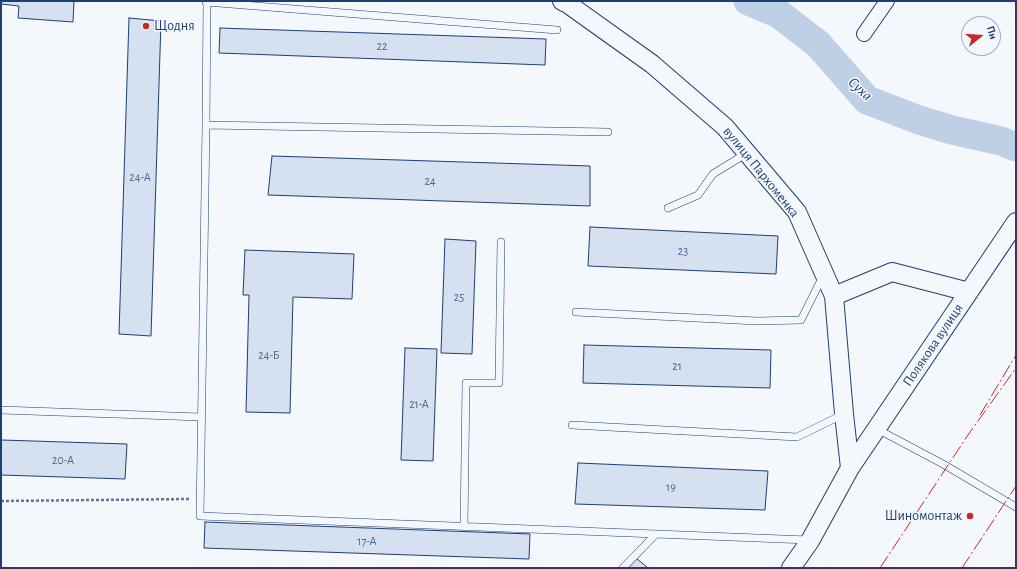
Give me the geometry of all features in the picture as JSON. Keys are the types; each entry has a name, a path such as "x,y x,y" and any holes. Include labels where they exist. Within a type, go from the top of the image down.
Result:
{"street":[{"name":"вулиця Пархоменка","path":"562,1 652,64 725,127 797,212 834,296"},
{"path":"864,34 887,1"},
{"name":"Полякова вулиця","path":"791,568 810,540 850,468 1016,222"},
{"path":"850,468 834,296 892,272 969,292"}],"lane":[{"path":"557,30 206,2 206,125 200,516 810,540"},
{"path":"206,125 608,132"},
{"path":"668,208 698,195 713,174 747,153"},
{"path":"464,527 466,383 500,383 501,242"},
{"path":"576,312 757,321 800,320 824,274"},
{"path":"1,410 201,417"},
{"path":"572,425 797,437 844,414"},
{"path":"877,429 943,464 1016,507"},
{"path":"623,568 656,534"}],"path":[{"path":"1,501 200,498"}],"building":[{"path":"1,1 74,1 73,22 18,18 19,6 1,4"},
{"path":"129,18 161,21 151,336 119,334"},
{"path":"220,28 546,39 545,65 219,53"},
{"path":"272,156 590,166 590,206 268,195"},
{"path":"590,227 778,236 776,274 588,266"},
{"path":"445,239 476,241 472,354 441,353"},
{"path":"245,250 354,254 352,299 293,297 290,413 246,412 249,295 243,295"},
{"path":"584,345 771,350 770,388 583,383"},
{"path":"405,348 437,349 433,461 401,460"},
{"path":"1,440 127,444 125,479 1,475"},
{"path":"578,463 768,471 765,510 575,504"},
{"path":"205,522 530,534 529,559 204,548"},
{"path":"636,558 648,568 628,568"}],"waterway":[{"name":"Суха","path":"748,1 779,14 818,44 867,100 919,120 952,130 1001,141 1016,147"}],"power":[{"path":"980,415 1016,355"},
{"path":"880,568 968,435 1016,368"},
{"path":"962,568 1016,486"}],"place":[{"name":"Щодня","path":"146,26"},
{"name":"Шиномонтаж","path":"970,516"}]}
